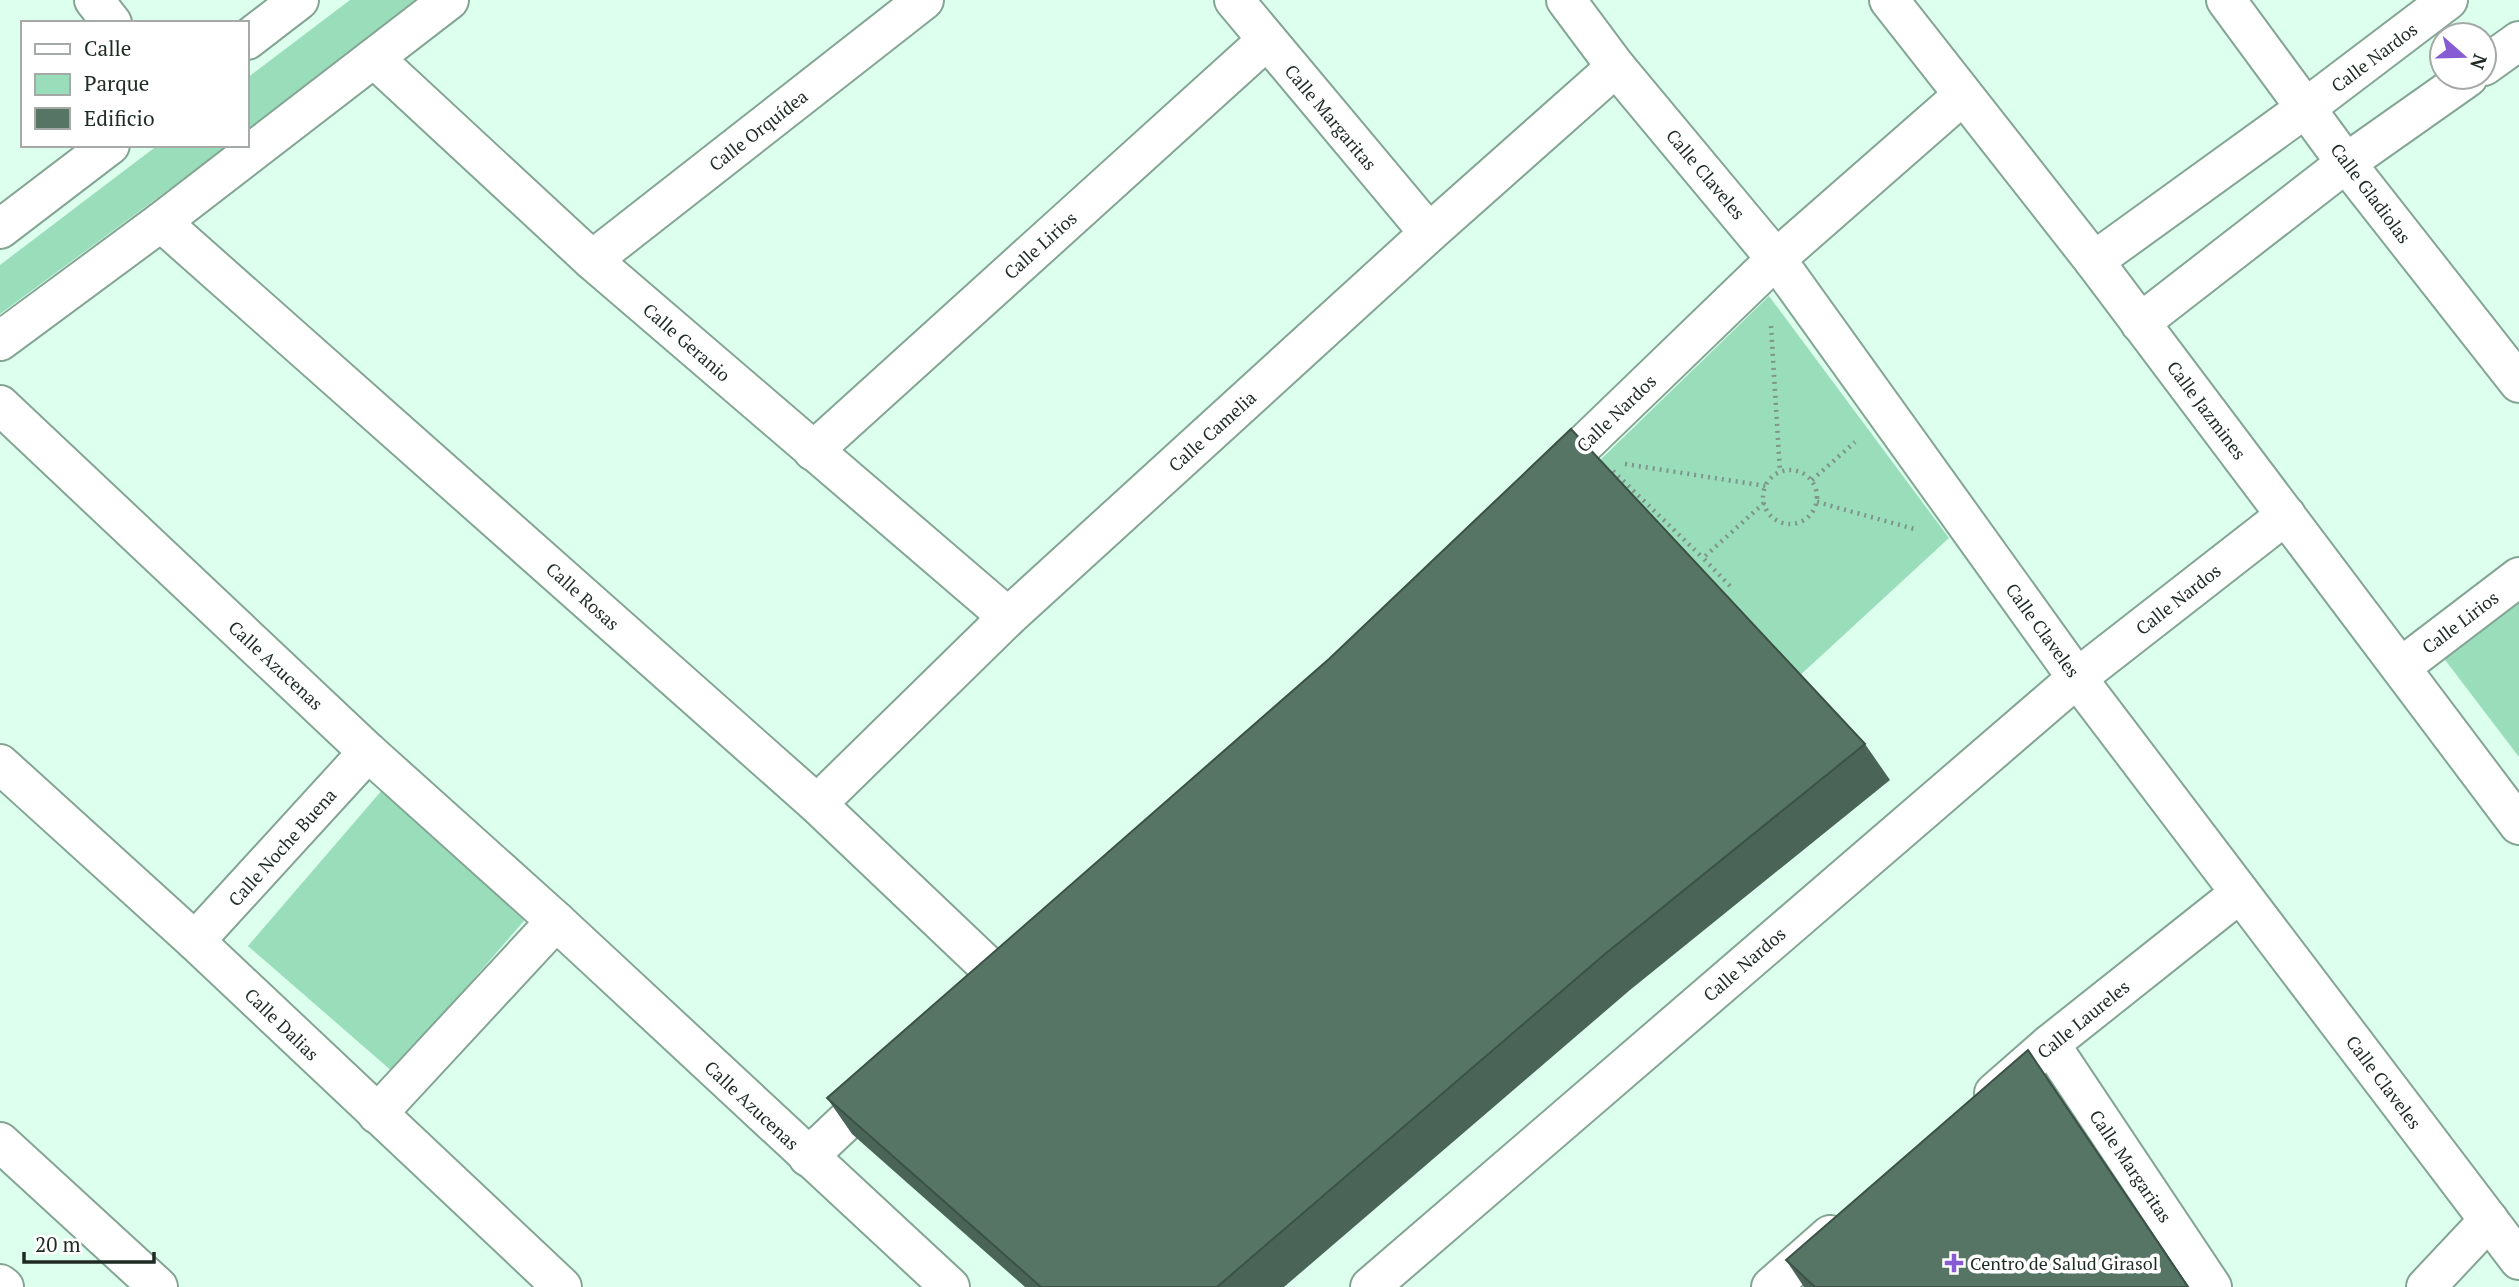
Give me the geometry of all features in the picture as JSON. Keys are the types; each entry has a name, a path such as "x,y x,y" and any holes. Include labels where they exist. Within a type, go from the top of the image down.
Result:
{"street":[{"path":"94,0 110,21"},
{"path":"248,39 299,0"},
{"path":"0,341 161,222 449,0"},
{"name":"Calle Orquídea","path":"592,260 924,0"},
{"name":"Calle Margaritas","path":"1234,0 1429,233"},
{"name":"Calle Claveles","path":"1566,0 1616,67 1776,259 2077,678 2519,1260"},
{"name":"Calle Jazmines","path":"1889,0 2094,261 2519,825"},
{"name":"Calle Gladiolas","path":"2226,0 2346,163 2519,383"},
{"name":"Calle Nardos","path":"2094,261 2307,107 2448,0"},
{"name":"Calle Lirios","path":"813,451 1266,40"},
{"path":"2498,56 2519,41"},
{"name":"Calle Geranio","path":"374,58 592,260 1008,617"},
{"name":"Calle Camelia","path":"817,804 1008,617 1429,233 1616,67"},
{"path":"2140,323 2346,163 2448,91"},
{"name":"Calle Nardos","path":"1524,502 1776,259 1962,96"},
{"path":"0,229 107,147"},
{"name":"Calle Rosas","path":"161,222 817,804 1009,967 969,1005"},
{"name":"Calle Azucenas","path":"0,405 368,752 556,921 950,1287"},
{"name":"Calle Nardos","path":"1370,1287 2077,678 2286,515"},
{"name":"Calle Lirios","path":"2401,667 2519,577"},
{"name":"Calle Noche Buena","path":"195,941 368,752"},
{"name":"Calle Dalias","path":"0,764 195,941 562,1287"},
{"name":"Calle Laureles","path":"1966,1117 2050,1044 2240,893"},
{"path":"377,1114 556,921"},
{"name":"Calle Margaritas","path":"2050,1044 2212,1287"},
{"path":"808,1157 909,1062"},
{"path":"7,1162 158,1287"},
{"path":"1771,1287 1859,1210"},
{"path":"2426,1287 2489,1220"}],"path":[{"path":"1770,323 1780,472"},
{"path":"1812,481 1859,438"},
{"path":"1614,462 1766,486"},
{"path":"1610,469 1730,586"},
{"path":"1797,471 1812,481 1818,494 1817,502 1808,518 1791,524 1773,519 1764,503 1763,494 1769,480 1780,472 1797,471"},
{"path":"1817,502 1923,531"},
{"path":"1703,558 1764,503"}],"green space":[{"path":"350,0 425,0 248,131 248,77"},
{"path":"155,147 226,147 0,314 0,265"},
{"path":"1769,296 1949,538 1796,679 1596,464"},
{"path":"2519,589 2519,757 2436,648"},
{"path":"383,789 529,915 393,1072 248,946"}],"building":[{"path":"1571,429 1865,744 1605,954 1217,1287 1041,1287 827,1098 1329,659"},
{"path":"2028,1050 2188,1287 1815,1287 1786,1260"}],"place":[{"name":"Centro de Salud Girasol","path":"1954,1263"}]}
